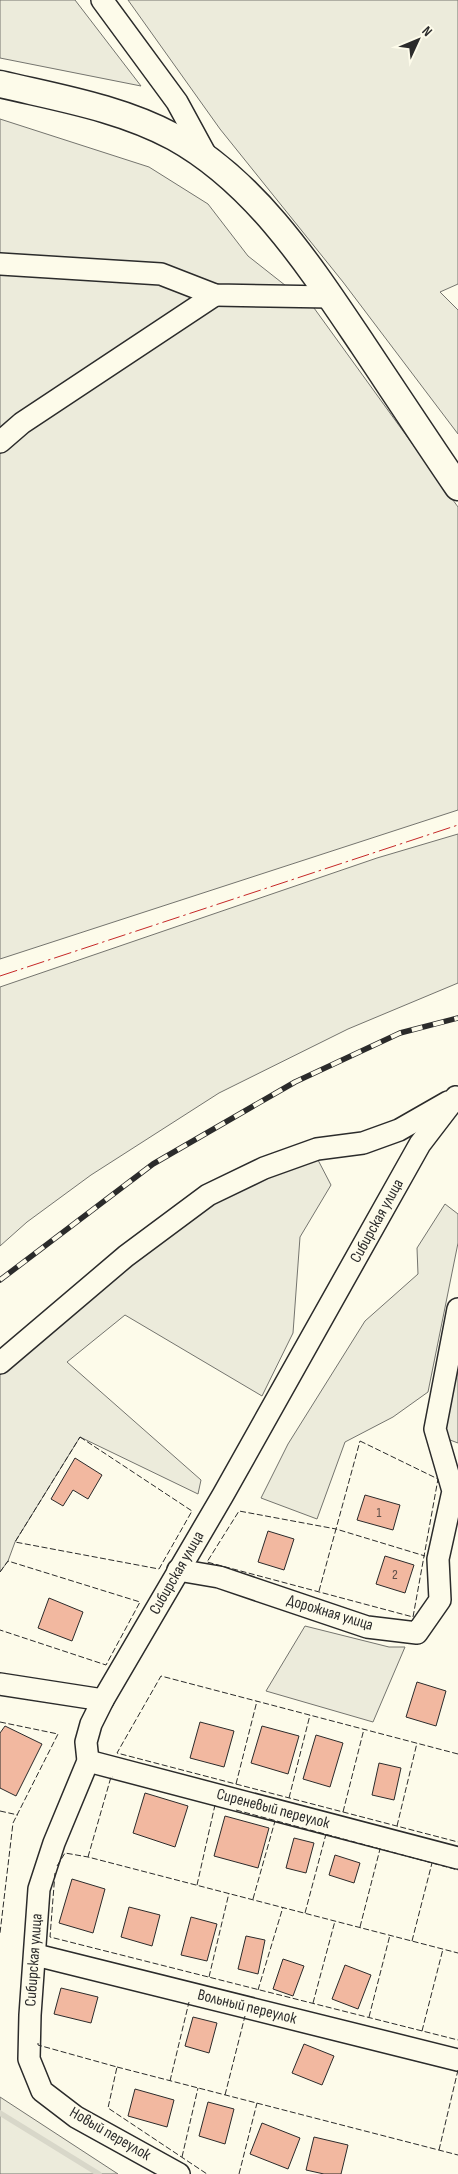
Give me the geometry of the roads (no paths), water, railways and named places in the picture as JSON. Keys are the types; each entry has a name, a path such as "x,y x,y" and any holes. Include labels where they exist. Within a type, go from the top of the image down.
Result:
{"main road":[{"path":"0,84 97,107 130,117 173,137 208,159 259,204 331,297 458,487"}],"street":[{"path":"102,0 177,102 208,159"},
{"path":"0,264 161,274 215,295 331,297"},
{"path":"0,442 22,423 215,295"},
{"path":"0,1363 126,1256 208,1195 264,1168 308,1152 363,1143 399,1130 457,1096"},
{"name":"Сибирская улица","path":"42,2091 30,2059 30,2014 36,1955 39,1889 54,1843 88,1760 86,1742 91,1724 103,1700 223,1495 420,1144 457,1096"},
{"name":"Дорожная улица","path":"178,1570 219,1578 368,1627 417,1633 440,1600 438,1559 453,1491 434,1429 458,1309"},
{"path":"0,1684 103,1700"},
{"name":"Сиреневый переулок","path":"88,1760 458,1858"},
{"name":"Вольный переулок","path":"36,1955 458,2060"},
{"name":"Новый переулок","path":"42,2091 76,2117 180,2174"}],"waterway":[{"path":"0,2113 99,2174"}],"railway":[{"path":"0,1280 153,1164 295,1082 400,1033 458,1018"}]}
